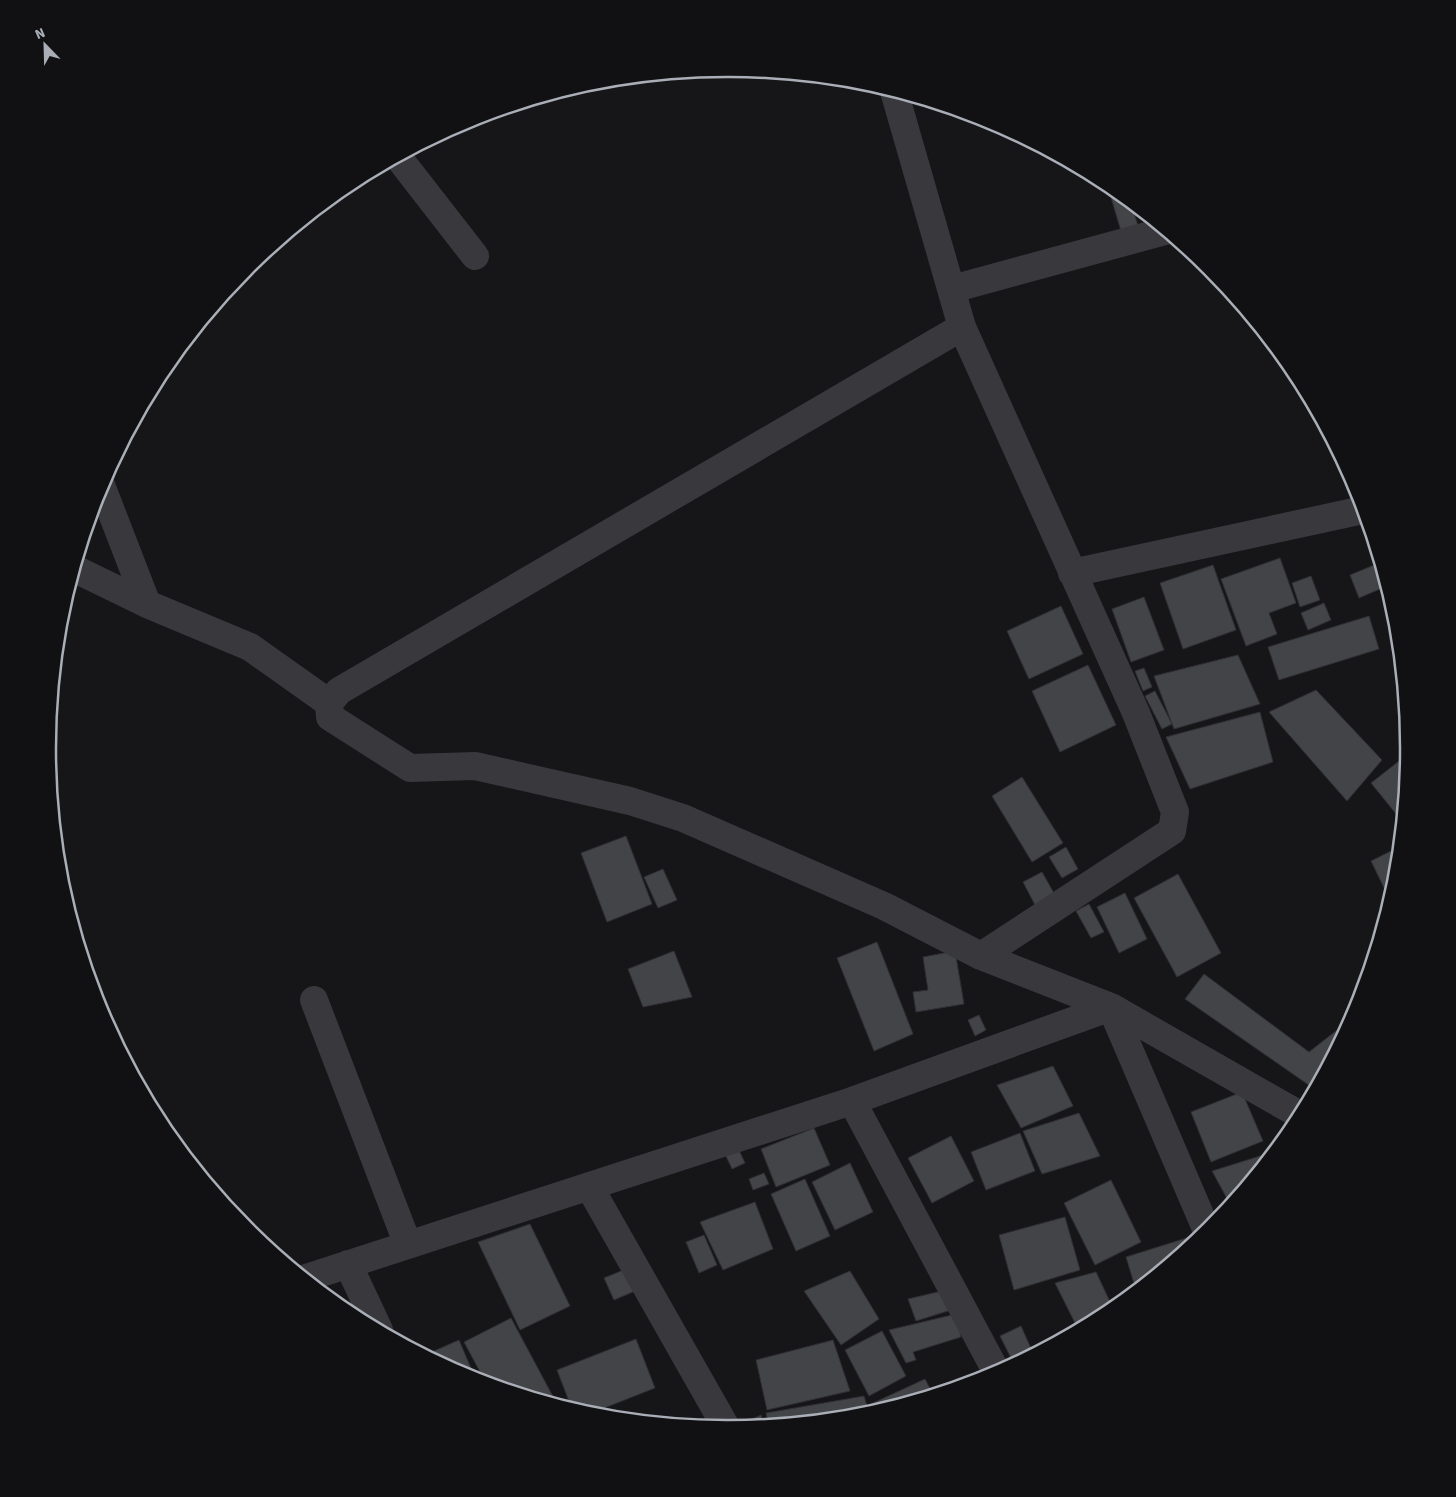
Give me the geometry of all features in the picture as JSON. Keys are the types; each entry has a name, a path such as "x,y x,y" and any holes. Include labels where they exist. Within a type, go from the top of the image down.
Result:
{"street":[{"path":"896,99 962,327 1136,713 1176,812 1172,831 981,956"},
{"path":"402,162 475,256"},
{"path":"952,289 1159,234"},
{"path":"962,327 339,691 329,704 330,717 410,768 475,766 630,801 682,818 884,906 981,956 1110,1007 1293,1111"},
{"path":"105,496 147,604"},
{"path":"1072,573 1356,511"},
{"path":"80,571 147,604 250,647 329,704"},
{"path":"314,1000 408,1245"},
{"path":"312,1276 852,1101 1110,1007"},
{"path":"1110,1007 1203,1223"},
{"path":"852,1101 992,1366"},
{"path":"589,1186 722,1420"},
{"path":"348,1264 374,1319"}],"building":[{"path":"1111,197 1134,214 1138,226 1121,231"},
{"path":"1280,558 1296,603 1269,613 1277,634 1246,646 1221,579"},
{"path":"1213,565 1236,630 1183,649 1160,583"},
{"path":"1374,565 1380,589 1359,598 1350,575"},
{"path":"1311,576 1320,600 1300,607 1292,583"},
{"path":"1144,597 1164,650 1131,662 1112,609"},
{"path":"1324,603 1331,620 1308,630 1301,613"},
{"path":"1061,606 1083,654 1029,679 1007,631"},
{"path":"1369,616 1379,649 1279,680 1268,647"},
{"path":"1238,655 1260,704 1174,729 1154,676"},
{"path":"1088,665 1116,725 1060,752 1032,691"},
{"path":"1144,668 1152,687 1143,691 1135,671"},
{"path":"1316,690 1382,760 1347,801 1269,712"},
{"path":"1155,691 1172,724 1162,729 1145,696"},
{"path":"1260,712 1273,762 1190,789 1166,737"},
{"path":"1399,761 1396,814 1371,783"},
{"path":"1022,777 1063,843 1032,862 992,796"},
{"path":"626,836 652,904 607,922 581,853"},
{"path":"1066,847 1078,869 1062,878 1049,857"},
{"path":"1392,851 1385,889 1371,861"},
{"path":"663,869 677,900 658,908 644,877"},
{"path":"1042,872 1055,895 1035,905 1023,882"},
{"path":"1178,874 1221,953 1177,977 1134,898"},
{"path":"1125,893 1147,939 1119,953 1097,907"},
{"path":"1089,904 1104,932 1091,938 1076,911"},
{"path":"877,942 913,1034 874,1051 837,958"},
{"path":"674,951 692,997 643,1007 628,969"},
{"path":"955,951 964,1004 916,1012 913,992 928,990 923,957"},
{"path":"1204,974 1309,1052 1338,1029 1309,1085 1185,999"},
{"path":"979,1015 986,1030 975,1036 968,1020"},
{"path":"1053,1066 1073,1106 1021,1128 997,1085"},
{"path":"1242,1092 1263,1141 1211,1162 1191,1112"},
{"path":"1079,1113 1100,1156 1042,1174 1023,1131"},
{"path":"814,1128 830,1165 776,1187 761,1149"},
{"path":"1020,1133 1035,1171 986,1190 971,1152"},
{"path":"951,1136 974,1181 932,1203 908,1158"},
{"path":"738,1148 745,1163 732,1169 725,1154"},
{"path":"1262,1155 1227,1198 1212,1171"},
{"path":"850,1163 873,1212 835,1230 812,1182"},
{"path":"764,1173 769,1184 753,1190 749,1179"},
{"path":"805,1179 830,1236 796,1251 771,1194"},
{"path":"1111,1180 1141,1242 1095,1265 1064,1203"},
{"path":"755,1202 773,1249 723,1270 700,1222"},
{"path":"1065,1217 1080,1270 1014,1290 999,1235"},
{"path":"530,1224 570,1306 520,1330 478,1242"},
{"path":"704,1235 717,1265 699,1273 686,1242"},
{"path":"1188,1238 1171,1254 1134,1283 1126,1257"},
{"path":"626,1269 635,1291 614,1300 604,1278"},
{"path":"850,1271 879,1319 841,1345 804,1291"},
{"path":"1096,1272 1110,1301 1075,1323 1055,1283"},
{"path":"946,1290 951,1310 916,1321 908,1299"},
{"path":"956,1314 961,1337 913,1352 916,1360 906,1363 889,1330"},
{"path":"511,1318 553,1397 512,1385 480,1373 464,1342"},
{"path":"1021,1326 1031,1348 1011,1357 1000,1336"},
{"path":"882,1331 906,1376 869,1396 845,1350"},
{"path":"636,1339 655,1388 604,1408 569,1400 557,1370"},
{"path":"459,1340 471,1369 471,1369 433,1352"},
{"path":"833,1340 850,1391 767,1410 756,1360"},
{"path":"925,1379 930,1389 902,1397 871,1404"},
{"path":"864,1396 867,1405 816,1415 772,1419 768,1419 766,1413"},
{"path":"761,1415 763,1419 751,1419"}]}
